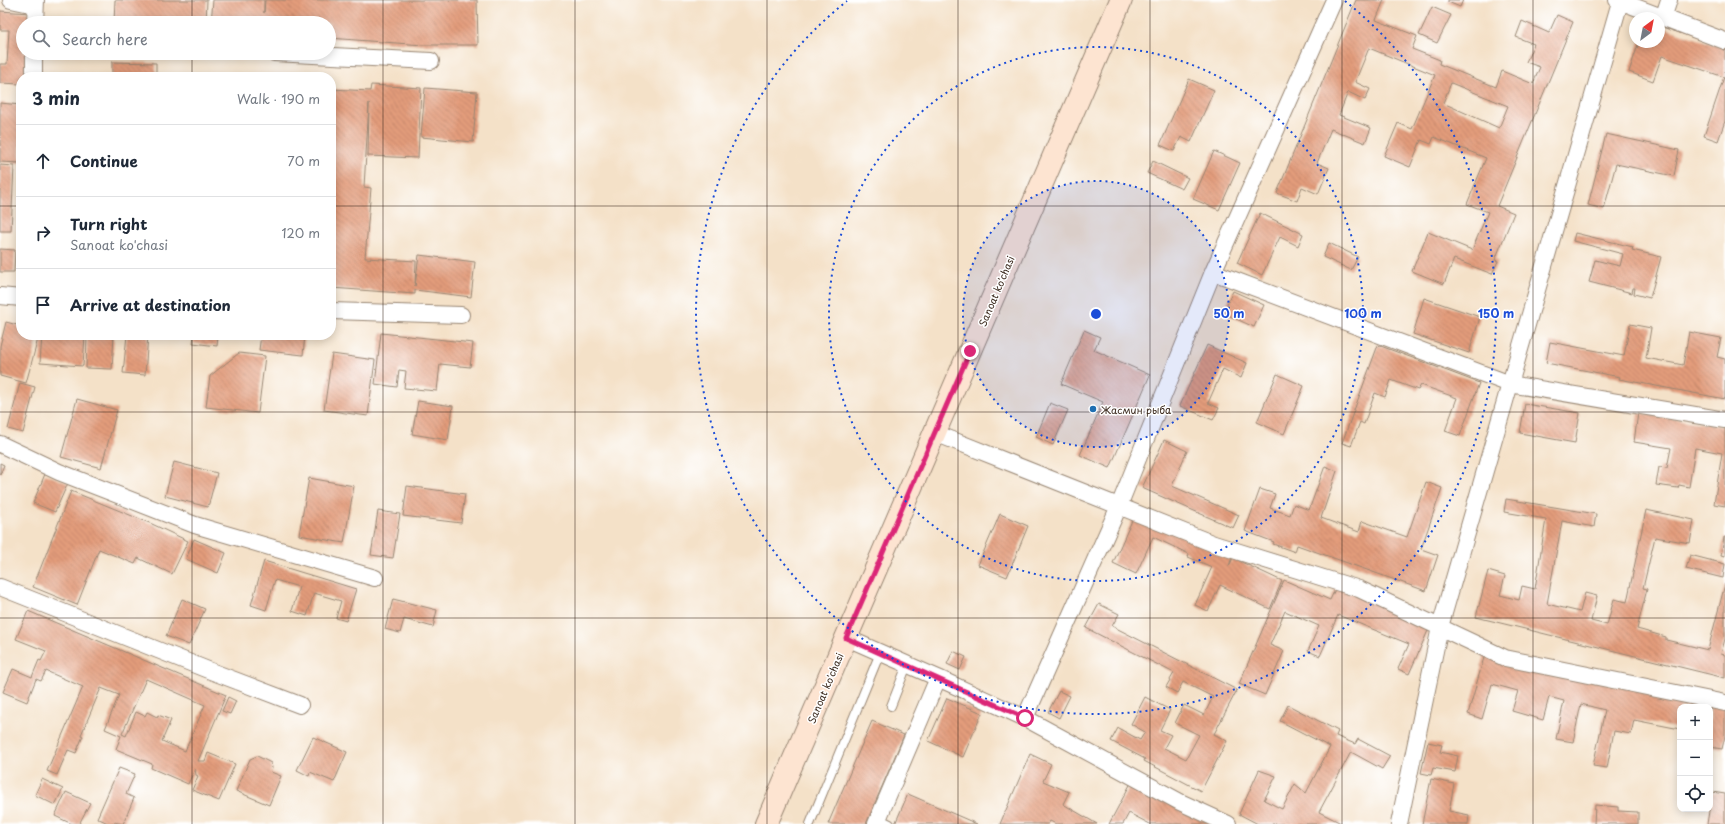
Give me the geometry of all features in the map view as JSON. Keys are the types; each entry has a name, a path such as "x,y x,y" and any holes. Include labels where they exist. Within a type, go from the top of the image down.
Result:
{"main road":[{"name":"Sanoat ko'chasi","path":"769,823 846,638 1121,0"}],"street":[{"path":"11,0 35,3 35,16"},
{"path":"1025,718 1119,506 1213,272 1334,0"},
{"path":"1665,12 1669,0"},
{"path":"1399,824 1440,627 1618,1 1647,12"},
{"path":"1665,19 1725,41"},
{"path":"336,56 431,61"},
{"path":"34,60 34,72"},
{"path":"1213,272 1510,384 1725,420"},
{"path":"0,296 16,298"},
{"path":"336,311 461,316"},
{"path":"935,433 1214,544 1359,589 1505,658 1725,704"},
{"path":"0,444 59,472 195,525 375,578"},
{"path":"0,587 300,705"},
{"path":"846,638 1025,718 1180,802 1228,824"},
{"path":"881,822 938,678"}],"lane":[{"path":"810,824 880,653"},
{"path":"890,706 907,665"}],"building":[{"path":"115,0 207,0 206,16 114,16"},
{"path":"213,0 264,0 264,13 265,0 477,0 478,45 423,45 336,39 336,16 212,16"},
{"path":"1356,0 1384,0 1376,20 1417,36 1412,49 1440,60 1439,64 1496,87 1502,71 1533,84 1540,67 1526,62 1534,44 1516,37 1522,21 1549,33 1557,15 1573,22 1497,206 1514,213 1495,260 1498,261 1492,274 1454,259 1444,284 1412,271 1428,232 1472,250 1488,212 1467,204 1486,158 1434,137 1431,144 1421,140 1410,167 1384,156 1398,123 1412,129 1435,75 1369,48 1355,82 1370,89 1365,100 1348,92 1339,115 1371,128 1365,143 1331,129 1317,163 1329,168 1318,194 1302,187 1297,201 1277,193","holes":["1451,83 1508,106 1499,128 1443,103"]},
{"path":"1448,0 1463,0 1460,7 1448,2"},
{"path":"1432,7 1451,15 1437,43 1419,35"},
{"path":"0,11 29,13 29,16 16,16 16,60 27,60 26,72 16,72 16,84 0,83 0,64 7,64 9,30 0,30"},
{"path":"1665,28 1725,48 1725,121 1718,141 1704,136 1724,77 1662,56 1653,81 1629,72 1637,48 1665,48"},
{"path":"112,62 156,63 156,72 112,72"},
{"path":"1189,79 1214,90 1191,142 1181,137 1174,151 1160,145"},
{"path":"371,85 421,88 418,158 368,156 369,103 364,187 371,188 365,258 416,261 415,286 419,255 475,262 471,297 415,290 415,294 336,288 336,89 370,91"},
{"path":"425,88 477,92 473,142 421,137"},
{"path":"0,103 16,105 16,163 0,162"},
{"path":"1606,134 1679,150 1674,176 1616,164 1604,209 1588,205"},
{"path":"1214,151 1240,163 1219,210 1193,199"},
{"path":"1153,161 1188,178 1182,189 1147,173"},
{"path":"0,165 14,166 11,231 0,231"},
{"path":"1260,213 1303,234 1298,246 1280,237 1262,275 1237,263"},
{"path":"1575,233 1633,247 1632,250 1661,257 1650,298 1634,294 1635,288 1633,288 1632,293 1589,282 1595,260 1620,266 1623,254 1573,241"},
{"path":"1329,243 1358,257 1351,270 1323,257"},
{"path":"0,249 15,250 14,272 0,272"},
{"path":"1233,291 1264,305 1254,327 1223,313"},
{"path":"1424,298 1480,317 1469,353 1413,334"},
{"path":"6,322 16,325 16,340 38,340 26,383 0,376 0,346"},
{"path":"1630,324 1651,328 1646,358 1683,365 1689,332 1721,338 1717,357 1725,359 1725,399 1619,379 1620,377 1546,363 1550,342 1624,356"},
{"path":"1084,330 1100,337 1094,350 1150,375 1110,468 1080,455 1103,402 1061,384"},
{"path":"381,333 473,343 470,367 440,364 437,391 404,388 406,371 399,370 397,387 375,384"},
{"path":"42,340 85,340 83,366 40,363"},
{"path":"87,340 114,340 112,369 86,368"},
{"path":"126,340 148,340 145,375 123,373"},
{"path":"193,340 218,340 217,346 193,343"},
{"path":"260,340 304,340 303,355 259,350"},
{"path":"1207,345 1247,363 1241,378 1223,369 1208,403 1219,408 1213,420 1180,406"},
{"path":"1378,345 1479,383 1460,436 1445,431 1457,398 1421,385 1418,390 1391,380 1385,397 1375,393 1364,424 1360,422 1351,446 1342,443"},
{"path":"239,353 265,356 258,413 206,407 210,376"},
{"path":"332,354 375,360 368,416 324,410"},
{"path":"1277,374 1304,386 1284,434 1257,422"},
{"path":"20,383 35,387 23,433 8,429"},
{"path":"77,399 117,410 101,468 61,457"},
{"path":"418,401 453,406 448,440 412,434"},
{"path":"1050,403 1068,410 1053,445 1036,437"},
{"path":"1525,404 1580,413 1575,443 1520,433"},
{"path":"1638,413 1725,427 1725,506 1714,504 1722,453 1695,448 1689,487 1679,485 1678,488 1656,485 1659,467 1667,468 1671,448 1634,442"},
{"path":"1164,440 1187,451 1172,486 1239,515 1233,528 1142,488"},
{"path":"174,462 217,473 208,507 165,496"},
{"path":"0,463 4,465 0,475"},
{"path":"1325,466 1337,471 1321,518 1359,532 1362,521 1407,537 1426,482 1442,488 1421,549 1438,555 1426,591 1297,545 1295,552 1245,531 1260,489 1275,494 1270,508 1290,515 1294,504 1309,510"},
{"path":"45,474 68,483 55,512 33,503"},
{"path":"309,478 354,486 344,543 299,535"},
{"path":"407,486 465,494 461,523 403,516"},
{"path":"71,491 152,524 188,541 172,574 138,558 135,564 99,549 77,605 33,587"},
{"path":"1506,499 1596,514 1594,527 1562,521 1547,604 1580,612 1585,593 1597,596 1591,621 1607,625 1614,599 1627,602 1646,510 1694,520 1690,543 1655,537 1643,588 1647,589 1637,629 1666,637 1666,640 1708,650 1725,584 1725,639 1721,654 1725,655 1725,678 1476,617 1488,571 1505,576 1500,595 1519,600 1522,586 1535,589 1546,519 1504,512"},
{"path":"378,511 400,514 393,558 371,555"},
{"path":"1000,514 1028,526 1007,577 978,565"},
{"path":"1134,516 1232,557 1229,566 1233,558 1282,581 1270,609 1220,585 1208,611 1195,605 1212,567 1188,557 1189,554 1153,537 1136,574 1113,563"},
{"path":"1725,537 1725,556 1721,555"},
{"path":"194,539 226,553 218,573 186,559"},
{"path":"1690,555 1725,564 1723,578 1686,569"},
{"path":"264,561 356,589 346,621 336,618 341,601 314,593 307,616 292,611 299,587 275,580 266,610 251,605"},
{"path":"1284,580 1330,600 1337,585 1430,626 1409,674 1398,669 1409,644 1338,615 1320,656 1308,651 1319,626 1285,611 1270,645 1284,651 1265,695 1239,684"},
{"path":"182,599 205,609 189,645 166,636"},
{"path":"393,599 437,610 433,627 404,619 400,633 385,629"},
{"path":"1099,604 1119,614 1112,626 1237,690 1214,734 1227,741 1201,791 1144,761 1145,759 1111,741 1118,728 1140,740 1145,732 1131,724 1145,697 1170,710 1160,730 1171,735 1164,748 1186,759 1199,735 1175,723 1184,705 1204,715 1213,697 1183,682 1177,693 1166,687 1174,673 1086,628"},
{"path":"28,611 226,695 198,761 205,761 208,753 235,764 219,801 192,790 198,776 196,775 195,769 188,784 151,768 152,764 116,749 121,736 105,729 119,695 101,688 81,735 83,736 76,753 68,750 57,775 47,771 83,687 46,671 41,681 36,679 27,702 3,692 13,669 32,677 39,660 41,661 46,651 16,639","holes":["146,679 205,705 185,751 162,741 171,720 158,715 157,717 147,712 145,716 136,712 126,736 122,734"]},
{"path":"953,651 966,657 960,670 947,664"},
{"path":"1485,654 1707,704 1677,704 1677,728 1634,720 1631,734 1614,731 1607,768 1593,766 1605,710 1581,704 1573,742 1556,739 1564,701 1549,697 1543,720 1512,711 1518,691 1492,684 1482,719 1468,714"},
{"path":"1059,691 1070,696 1059,718 1048,712"},
{"path":"228,697 236,701 230,714 222,711"},
{"path":"947,698 982,713 963,757 928,741"},
{"path":"1288,705 1338,731 1336,736 1355,744 1358,739 1390,756 1382,769 1351,752 1319,812 1343,824 1258,824 1239,814 1259,770 1276,776 1264,800 1282,809 1295,784 1306,793 1330,747 1280,721"},
{"path":"1713,705 1725,708 1725,736 1722,749 1713,748"},
{"path":"872,721 904,735 866,824 828,824"},
{"path":"313,737 347,752 334,782 310,772 309,776 297,770"},
{"path":"1428,742 1442,745 1440,752 1458,756 1455,772 1433,768 1431,775 1421,773"},
{"path":"1030,754 1051,764 1043,781 1069,792 1063,804 1097,824 1056,824 1050,821 1048,824 1000,824"},
{"path":"257,756 271,763 271,772 281,776 269,805 236,791 250,759"},
{"path":"119,768 135,774 126,794 134,798 123,824 114,822 113,824 110,824 97,818"},
{"path":"42,779 63,789 55,805 35,795"},
{"path":"1431,779 1454,784 1449,811 1469,815 1468,824 1422,824"},
{"path":"1132,781 1211,824 1150,824 1129,813 1123,824 1109,824"},
{"path":"66,792 90,803 79,824 72,824 55,816"},
{"path":"1713,792 1725,794 1725,824 1707,824 1709,812 1713,812"},
{"path":"908,794 977,824 895,824"},
{"path":"1595,805 1618,807 1618,811 1638,812 1638,824 1594,824"}],"place":[{"name":"Жасмин рыба","path":"1093,409"}],"route":[{"path":"970,351 846,638 1025,718"}]}
